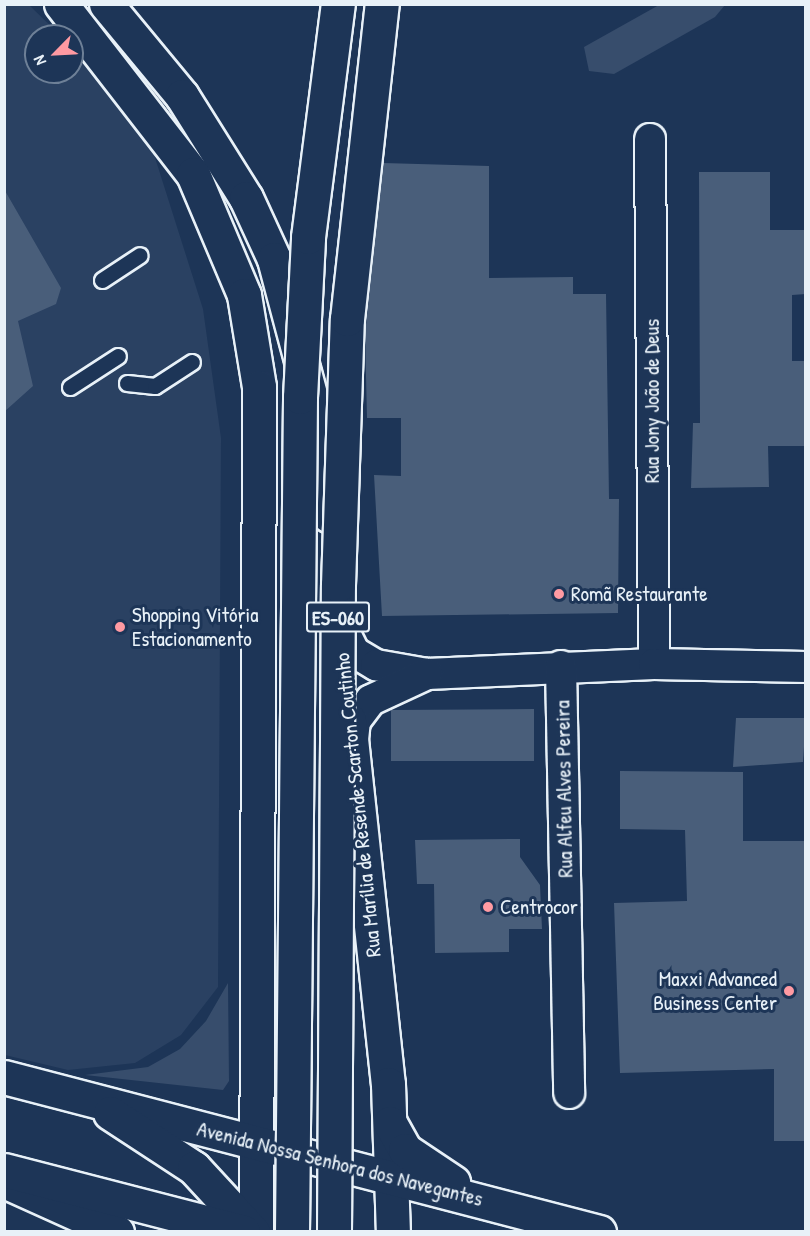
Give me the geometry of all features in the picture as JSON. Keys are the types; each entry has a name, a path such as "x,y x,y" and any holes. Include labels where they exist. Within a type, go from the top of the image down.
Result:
{"main road":[{"path":"61,4 193,174 244,295 259,387 255,1232"},
{"name":"Rua Marília de Resende Scarton Coutinho","path":"106,4 182,96 246,198 274,259 323,443 338,619 390,1123 393,1232"},
{"name":"ES-060","path":"292,1232 295,597 302,351 311,213 338,4"},
{"name":"ES-060","path":"334,1232 346,342 353,228 382,4"},
{"name":"Avenida Nossa Senhora dos Navegantes","path":"4,1077 82,1096 255,1145 483,1199 599,1232"},
{"path":"82,1096 194,1168 255,1232"},
{"path":"390,1123 422,1165 483,1199"},
{"path":"4,1170 243,1232"},
{"path":"4,1181 117,1232"}],"street":[{"name":"Rua Jony João de Deus","path":"650,139 654,664"},
{"path":"338,619 354,652 376,665 427,674 561,666 654,664 806,667"},
{"name":"Rua Alfeu Alves Pereira","path":"561,666 569,1093"},
{"path":"352,751 355,721 371,700 427,674"}],"lane":[{"path":"102,280 124,261 140,255"},
{"path":"70,387 118,356"},
{"path":"127,383 155,386 192,362"}],"shaded area":[{"name":"Shopping Vitória Estacionamento","path":"28,4 49,24 24,24 24,84 84,84 84,63 151,145 203,309 221,438 218,987 181,1035 135,1063 68,1070 5,1055 4,5"},
{"path":"659,5 725,5 715,17 614,74 589,71 584,47"},
{"path":"228,983 229,1081 223,1090 85,1075 148,1067 180,1049 206,1021"}],"building":[{"path":"383,163 489,166 489,278 573,277 573,294 606,294 609,499 619,499 618,613 382,616 374,475 401,476 401,418 367,418 365,334"},
{"path":"699,172 770,172 770,230 806,230 806,294 792,295 792,361 804,361 806,446 768,446 769,487 691,488 693,423 700,423"},
{"path":"4,189 61,288 56,304 18,321 33,386 4,412"},
{"path":"534,709 534,761 391,761 391,710"},
{"path":"736,718 806,718 803,762 733,767"},
{"path":"620,771 743,772 743,841 806,841 806,1141 774,1141 774,1069 620,1073 614,903 687,901 685,830 620,829"},
{"name":"Centrocor","path":"520,839 520,857 540,885 542,929 509,929 509,952 435,953 434,884 417,884 415,840"}],"place":[{"name":"Romã Restaurante","path":"559,594"},
{"name":"Shopping Vitória Estacionamento","path":"120,627"},
{"name":"Centrocor","path":"488,907"},
{"name":"Maxxi Advanced Business Center","path":"789,991"}]}
